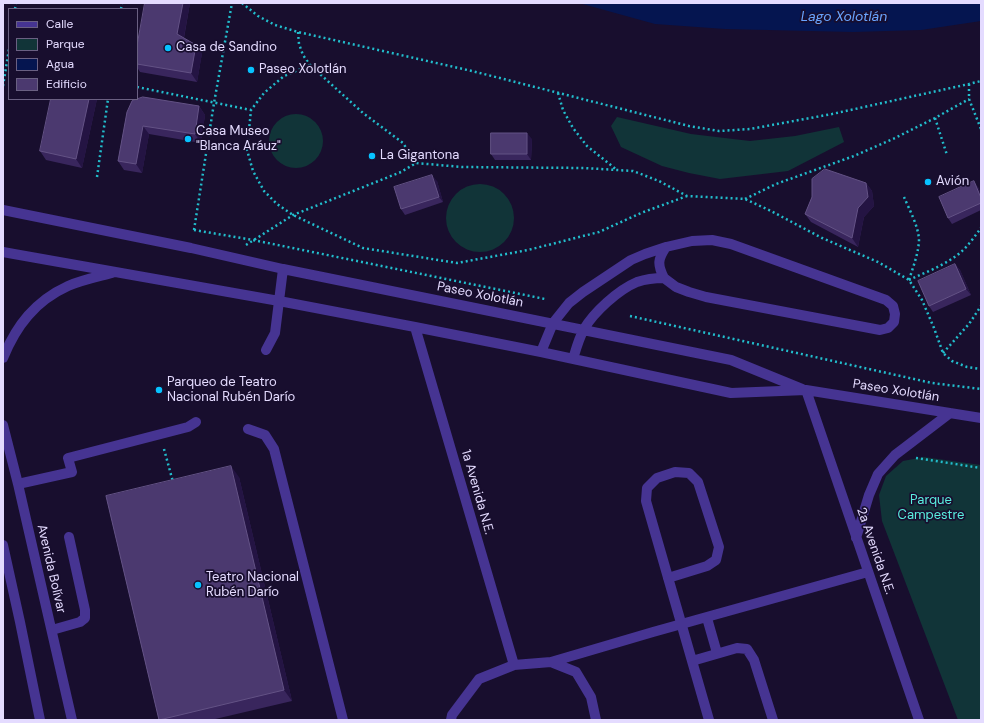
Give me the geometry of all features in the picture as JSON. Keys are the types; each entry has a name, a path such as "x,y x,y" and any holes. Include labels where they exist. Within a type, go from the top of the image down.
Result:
{"street":[{"name":"Paseo Xolotlán","path":"3,210 191,248 283,269 731,360 806,390"},
{"path":"541,352 553,323 569,303 583,292 631,260 666,247 692,241 712,240 731,244 886,300 893,306 895,314 894,322 888,328 880,330 713,298 689,292 676,287 664,278 659,263 660,256 666,247"},
{"name":"Paseo Xolotlán","path":"3,252 279,301 415,327 541,352 731,393 806,390 981,418"},
{"path":"266,350 275,333 283,269"},
{"path":"3,358 8,344 15,332 35,307 51,295 67,286 115,273"},
{"path":"573,359 583,330 599,310 623,290 638,282 650,278 664,278"},
{"name":"1a Avenida N.E.","path":"415,327 514,665"},
{"name":"2a Avenida N.E.","path":"806,390 919,720"},
{"path":"856,538 869,495 878,474 895,455 950,413"},
{"path":"18,484 72,472 68,458 188,427 196,422"},
{"name":"Avenida Bolívar","path":"3,425 72,720"},
{"path":"248,429 265,435 274,449 343,720"},
{"path":"668,578 707,566 716,560 719,547 698,482 689,473 675,472 657,478 646,488 646,501 681,624 709,720"},
{"path":"52,630 80,622 85,618 85,610 69,536"},
{"path":"3,545 40,720"},
{"path":"451,720 452,715 479,679 514,665 551,662 868,572"},
{"path":"706,618 717,653"},
{"path":"692,661 736,648 747,650 754,660 773,720"},
{"path":"551,662 576,672 591,697 596,720"}],"path":[{"path":"191,248 214,103 232,3"},
{"path":"242,3 258,16 275,25 298,32 472,71 689,126 719,131 750,129 824,116 981,81"},
{"path":"298,32 299,44 303,55 310,65 364,113 403,143 416,164"},
{"path":"3,86 8,62"},
{"path":"310,65 284,76 264,93 251,110 248,150 253,171 264,191 277,204 293,215 363,248 457,263 528,250 599,232 641,213 687,196 745,199 822,238 878,262 909,280 922,300 943,353 952,361 967,367 981,369"},
{"path":"969,84 969,99 981,129"},
{"path":"138,87 251,110"},
{"path":"558,93 563,110 573,128 587,146 617,170"},
{"path":"745,199 776,184 854,156 895,138 969,99"},
{"path":"97,177 108,100"},
{"path":"935,118 947,155"},
{"path":"227,257 293,215 401,172 416,164 462,167 584,168 633,171 687,196"},
{"path":"904,197 915,224 919,239 916,257 909,280"},
{"path":"909,280 940,266 961,252 981,228"},
{"path":"194,230 253,240 545,298"},
{"path":"943,353 969,324 981,306"},
{"path":"630,316 932,383 981,389"},
{"path":"160,434 174,486"},
{"path":"895,455 981,468"}],"green space":[{"path":"296,114 306,116 315,122 321,131 323,141 321,151 315,160 306,166 296,168 286,166 277,160 271,151 269,141 271,131 277,122 286,116"},
{"path":"617,117 691,134 750,141 795,136 839,127 844,142 788,171 720,179 662,166 621,147 611,126"},
{"path":"480,184 493,186 504,194 512,205 514,218 512,231 504,242 493,250 480,252 467,250 456,242 448,231 446,218 448,205 456,194 467,186"},
{"name":"Parque Campestre","path":"924,457 981,465 981,720 958,720 882,521 879,495 886,476 903,461"}],"water":[{"name":"Lago Xolotlán","path":"579,3 981,3 981,21 921,30 853,32 725,29 655,24"}],"building":[{"name":"Casa de Sandino","path":"145,3 183,3 177,34 196,45 191,73 138,64 138,41"},
{"name":"Casa Museo \"Blanca Aráuz\"","path":"143,97 199,106 195,134 143,126 136,164 118,161 127,112 132,101"},
{"path":"51,100 89,100 76,159 40,151"},
{"path":"491,133 527,133 527,154 491,154"},
{"path":"825,169 866,183 868,197 858,208 852,238 805,214 812,197 812,179"},
{"path":"432,175 439,197 401,209 394,187"},
{"path":"974,181 981,198 981,203 948,218 939,197"},
{"path":"955,264 966,289 929,306 918,281"},
{"name":"Teatro Nacional Rubén Darío","path":"231,466 284,690 159,720 106,496"}],"place":[{"name":"Casa de Sandino","path":"168,48"},
{"name":"Paseo Xolotlán","path":"251,70"},
{"name":"Casa Museo \"Blanca Aráuz\"","path":"188,139"},
{"name":"La Gigantona","path":"372,156"},
{"name":"Avión","path":"928,182"},
{"name":"Parqueo de Teatro Nacional Rubén Darío","path":"159,390"},
{"name":"Teatro Nacional Rubén Darío","path":"198,585"}]}
